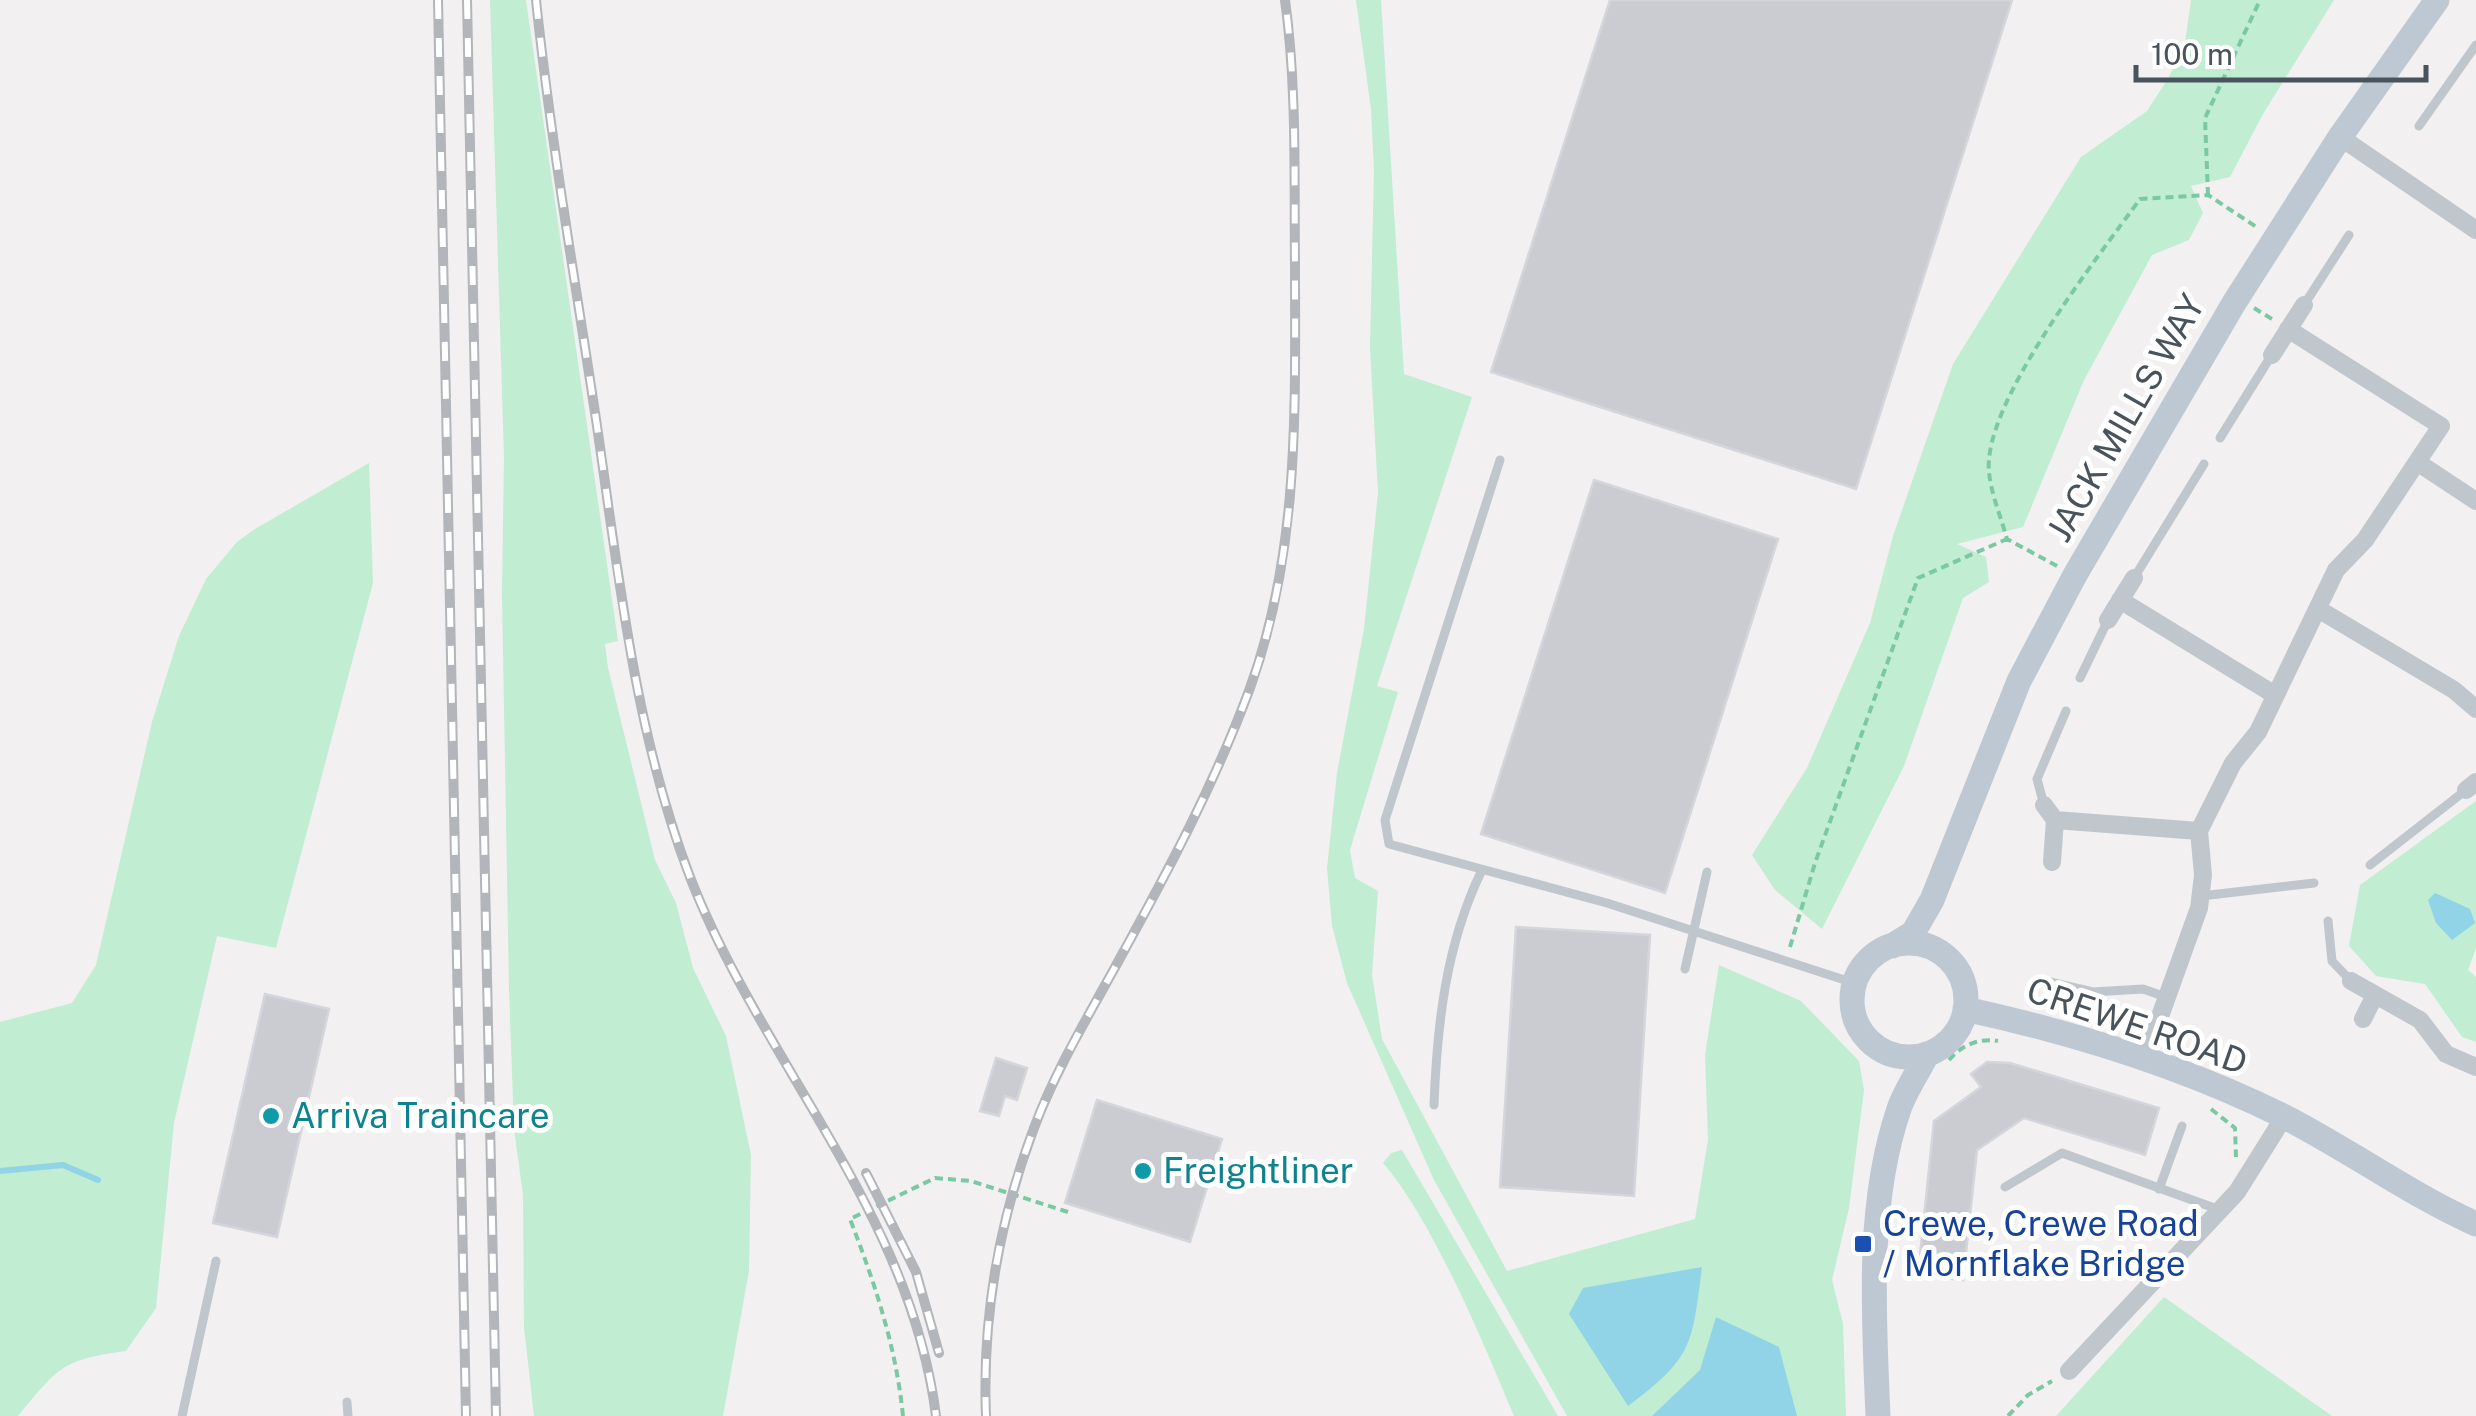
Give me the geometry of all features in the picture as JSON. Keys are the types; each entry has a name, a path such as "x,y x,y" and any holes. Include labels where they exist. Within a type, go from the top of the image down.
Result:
{"main road":[{"name":"JACK MILLS WAY","path":"1892,946 1913,932 1932,900 2019,681 2075,575 2238,297 2340,138 2437,0"},
{"name":"JACK MILLS WAY","path":"1932,900 1935,950"},
{"path":"1899,1108 1937,1058 1945,1044 1959,1029 1966,1009 1960,974 1935,950 1914,944 1892,946 1876,954 1854,983 1852,1004 1856,1024 1884,1052 1906,1058 1937,1058"},
{"name":"CREWE ROAD","path":"1966,1009 2145,1058 2284,1116 2473,1215"},
{"path":"1878,1416 1878,1228 1899,1108 1884,1052"}],"street":[{"path":"2340,138 2476,230"},
{"path":"2272,355 2304,305"},
{"path":"2145,1058 2193,932 2201,896 2199,831 2233,763 2258,732 2336,570 2365,540 2440,426 2288,330"},
{"path":"2417,462 2476,501"},
{"path":"2108,620 2134,578"},
{"path":"2120,600 2274,696"},
{"path":"2318,609 2438,680 2476,709"},
{"path":"2052,862 2049,813 2199,831"},
{"path":"2351,981 2420,1020 2446,1054 2476,1066"},
{"path":"2362,1019 2375,995"},
{"path":"2069,1371 2220,1210 2254,1169 2284,1116"}],"lane":[{"path":"2419,126 2476,45"},
{"path":"2304,305 2349,235"},
{"path":"2220,438 2272,355"},
{"path":"1500,460 1384,832 1389,844 1607,903 1854,983"},
{"path":"2134,578 2204,464"},
{"path":"2080,678 2108,620"},
{"path":"2049,813 2037,780 2066,711"},
{"path":"2370,865 2471,786"},
{"path":"1434,1105 1444,988 1463,909 1481,872"},
{"path":"1684,969 1708,872"},
{"path":"2201,896 2314,883"},
{"path":"2328,920 2332,961 2351,981"},
{"path":"2042,980 2093,992 2143,989 2166,998"},
{"path":"2159,1188 2182,1126"},
{"path":"2005,1187 2062,1153 2220,1210"},
{"path":"182,1416 216,1261"},
{"path":"347,1402 348,1416"}],"path":[{"path":"2208,195 2205,118 2260,0"},
{"path":"2075,575 2007,539 1988,469 2004,404 2082,280 2140,199 2208,195 2275,239"},
{"path":"2238,297 2288,330"},
{"path":"1786,961 1815,863 1918,578 2007,539"},
{"path":"1937,1058 1986,1039 2004,1042"},
{"path":"2209,1108 2236,1128 2236,1164"},
{"path":"903,1416 898,1364 878,1291 850,1219 935,1178 971,1180 1068,1212"},
{"path":"2008,1416 2028,1395 2069,1371"}],"green space":[{"path":"490,0 526,0 618,641 605,644 608,668 655,860 676,903 693,968 726,1036 751,1155 749,1271 723,1416 534,1416 524,1327 523,1195 514,1129 509,988 502,595 504,457"},
{"path":"1356,0 1381,0 1404,374 1472,397 1377,686 1398,692 1350,850 1355,878 1378,891 1372,975 1382,1039 1507,1271 1695,1219 1708,1140 1705,1055 1719,965 1801,1001 1859,1061 1864,1090 1849,1208 1832,1280 1843,1324 1846,1416 1567,1416 1434,1180 1347,983 1332,926 1327,868 1337,773 1364,629 1378,493 1370,348 1374,170 1371,109"},
{"path":"2191,0 2334,0 2263,114 2230,177 2191,186 2203,213 2189,240 2152,255 2084,380 2023,527 1957,544 1986,557 1989,582 1963,598 1904,766 1822,929 1775,890 1752,855 1807,768 1870,623 1893,536 1953,364 2081,157 2147,111 2185,43"},
{"path":"369,463 373,583 276,948 217,936 174,1123 156,1308 126,1351 87,1358 63,1368 18,1416 0,1416 0,1022 72,1003 96,965 152,722 179,636 206,579 237,542 255,529"},
{"path":"2476,801 2476,948 2468,970 2476,977 2476,1042 2462,1037 2425,984 2376,976 2349,946 2360,885"},
{"path":"1402,1150 1558,1416 1514,1416 1438,1249 1402,1187 1383,1163 1391,1153"},
{"path":"2164,1297 2332,1416 2056,1416"}],"water":[{"path":"2435,893 2470,909 2475,923 2452,940 2436,923 2428,900"},
{"path":"1702,1267 1686,1348 1666,1375 1628,1406 1569,1314 1583,1288"},
{"path":"1716,1317 1779,1347 1797,1416 1652,1416 1700,1370"}],"building":[{"path":"1610,0 2012,0 1856,489 1491,372"},
{"path":"1594,480 1778,539 1665,893 1481,834"},
{"path":"1516,927 1650,935 1634,1196 1500,1187"},
{"name":"Arriva Traincare","path":"265,994 329,1009 277,1237 213,1223"},
{"path":"996,1058 1027,1068 1017,1100 1005,1096 999,1116 980,1111"},
{"path":"1987,1062 2010,1063 2159,1108 2145,1155 2024,1118 1977,1150 1963,1280 1918,1275 1934,1121 1981,1087 1971,1074"},
{"name":"Freightliner","path":"1097,1100 1222,1139 1190,1242 1065,1203"}],"waterway":[{"path":"0,1171 63,1165 98,1180"}],"railway":[{"path":"438,0 466,1416"},
{"path":"467,0 496,1416"},
{"path":"536,0 622,598 655,767 690,877 720,945 831,1140 897,1272 921,1342 936,1416"},
{"path":"986,1416 987,1342 995,1270 1011,1198 1034,1128 1063,1063 1173,860 1222,758 1250,688 1278,584 1291,479 1295,372 1294,132 1285,0"},
{"path":"866,1173 916,1272 939,1353"}],"place":[{"name":"Arriva Traincare","path":"271,1116"},
{"name":"Freightliner","path":"1143,1171"},
{"name":"Crewe, Crewe Road / Mornflake Bridge","path":"1863,1244"}]}
